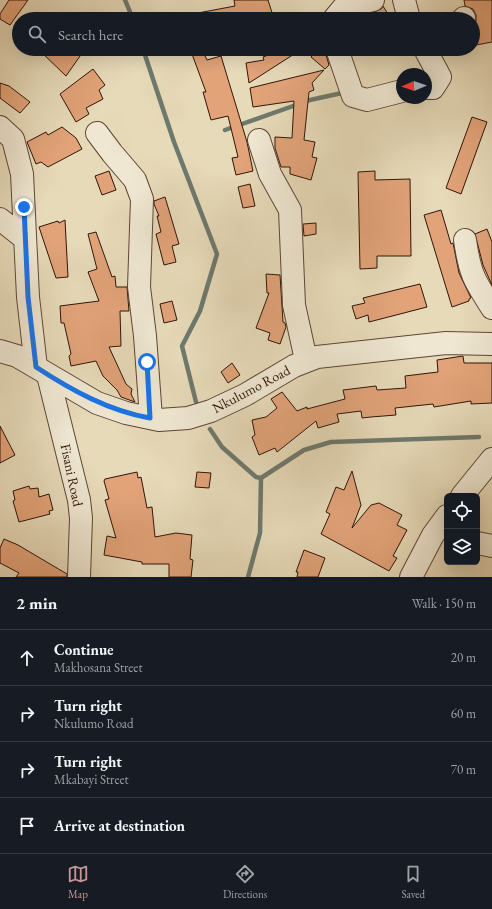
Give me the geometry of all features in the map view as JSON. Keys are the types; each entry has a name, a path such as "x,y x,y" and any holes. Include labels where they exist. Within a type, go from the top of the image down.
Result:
{"street":[{"path":"340,12 344,7 373,0"},
{"path":"404,0 407,12"},
{"path":"339,56 353,96 367,100 396,93"},
{"path":"430,56 440,77 432,88"},
{"name":"Fisani Road","path":"0,127 13,139 20,165 24,191 28,297 42,371 79,500 81,518 79,577"},
{"path":"97,132 112,153 135,180 142,199 139,282 147,356 150,418"},
{"path":"260,140 270,174 290,210 294,305 306,360"},
{"path":"0,219 25,239"},
{"path":"465,240 469,268 472,277 492,308"},
{"name":"Nkulumo Road","path":"0,351 17,356 97,403 126,413 167,420 188,418 211,411 245,395 306,360 328,355 438,344 480,342 492,344"},
{"path":"464,493 492,459"},
{"path":"411,577 440,536 444,525"},
{"path":"480,544 492,546"}],"building":[{"path":"9,0 28,0 19,12 12,12 12,22 10,25 0,19 0,14"},
{"path":"234,0 268,0 272,12 203,12 235,6"},
{"path":"464,0 492,0 492,42 480,44 480,12 474,12 473,9 465,6"},
{"path":"383,6 387,12 374,12 381,9"},
{"path":"45,56 80,56 66,76"},
{"path":"193,56 205,56 207,60 221,56 247,142 253,171 236,175 232,158 238,157 228,116 211,120 203,92 206,92"},
{"path":"291,56 249,83 246,63 264,60 263,57"},
{"path":"326,56 329,65 325,69 311,57"},
{"path":"93,69 105,85 99,90 103,99 86,108 89,114 76,122 60,94"},
{"path":"324,70 312,83 314,90 309,92 304,140 315,142 312,157 317,158 311,180 290,174 290,167 281,167 275,148 275,137 292,138 294,101 253,107 250,88"},
{"path":"0,83 9,86 30,102 20,113 0,98"},
{"path":"472,117 487,122 461,194 446,188"},
{"path":"62,127 76,138 82,149 48,167 41,162 36,164 27,142 46,132 48,135"},
{"path":"109,171 116,190 102,195 95,176"},
{"path":"375,171 375,180 410,179 411,256 377,256 377,268 360,269 358,172"},
{"path":"250,184 255,206 243,208 238,187"},
{"path":"165,197 179,244 172,246 176,262 164,265 156,234 161,232 157,216 159,216 154,201"},
{"path":"441,210 451,244 453,243 459,273 471,298 469,301 452,307 424,215"},
{"path":"65,220 68,277 56,278 39,227 58,221 59,223"},
{"path":"316,223 316,234 304,236 303,224"},
{"path":"487,229 492,242 492,285 483,265 475,234"},
{"path":"96,232 112,277 115,276 116,287 127,287 129,311 120,311 121,346 109,347 126,384 132,389 131,394 135,402 121,397 117,390 103,376 96,361 71,366 69,356 71,354 64,323 61,323 60,306 99,301 88,272 97,269 88,234"},
{"path":"266,274 280,275 283,322 285,323 286,327 280,344 268,340 270,333 256,328 269,293 267,293"},
{"path":"420,284 427,307 369,322 368,315 356,319 352,306 365,303 363,298"},
{"path":"172,301 177,320 164,323 160,304"},
{"path":"463,356 464,363 492,363 492,403 471,404 471,401 434,407 433,404 395,408 396,415 362,418 361,411 337,414 339,422 318,428 316,421 277,452 275,448 259,455 252,437 255,435 252,420 266,417 277,408 271,399 282,392 297,411 307,407 307,409 345,399 343,390 376,386 377,390 406,388 405,376 438,372 437,360"},
{"path":"232,363 240,375 228,383 221,372"},
{"path":"0,426 15,455 0,463"},
{"path":"352,471 361,505 352,528 371,505 379,503 402,515 397,525 407,530 393,556 397,558 389,571 321,534 330,514 326,512 336,487 344,490"},
{"path":"137,472 138,478 141,477 147,508 152,507 155,537 176,533 192,535 190,559 193,560 191,577 169,577 169,564 142,564 142,562 104,555 107,536 116,538 105,500 109,499 104,481 105,479"},
{"path":"197,472 211,473 209,488 195,487"},
{"path":"29,486 30,489 38,488 39,497 49,494 53,510 49,511 50,514 19,522 13,501 15,500 13,491"},
{"path":"4,539 18,545 67,574 67,577 16,577 19,573 0,563 0,548"},
{"path":"304,550 325,558 318,577 297,577 298,572 296,572"}],"waterway":[{"path":"125,0 130,12"},
{"path":"145,56 174,142 217,254 200,311 182,346 196,402"},
{"path":"225,130 310,100 342,93"},
{"path":"210,429 222,447 256,477 261,478 304,450 331,442 479,437"},
{"path":"248,577 260,533 261,478"}],"route":[{"path":"24,207 28,297 36,367 97,403 126,413 150,418 147,362"}]}
